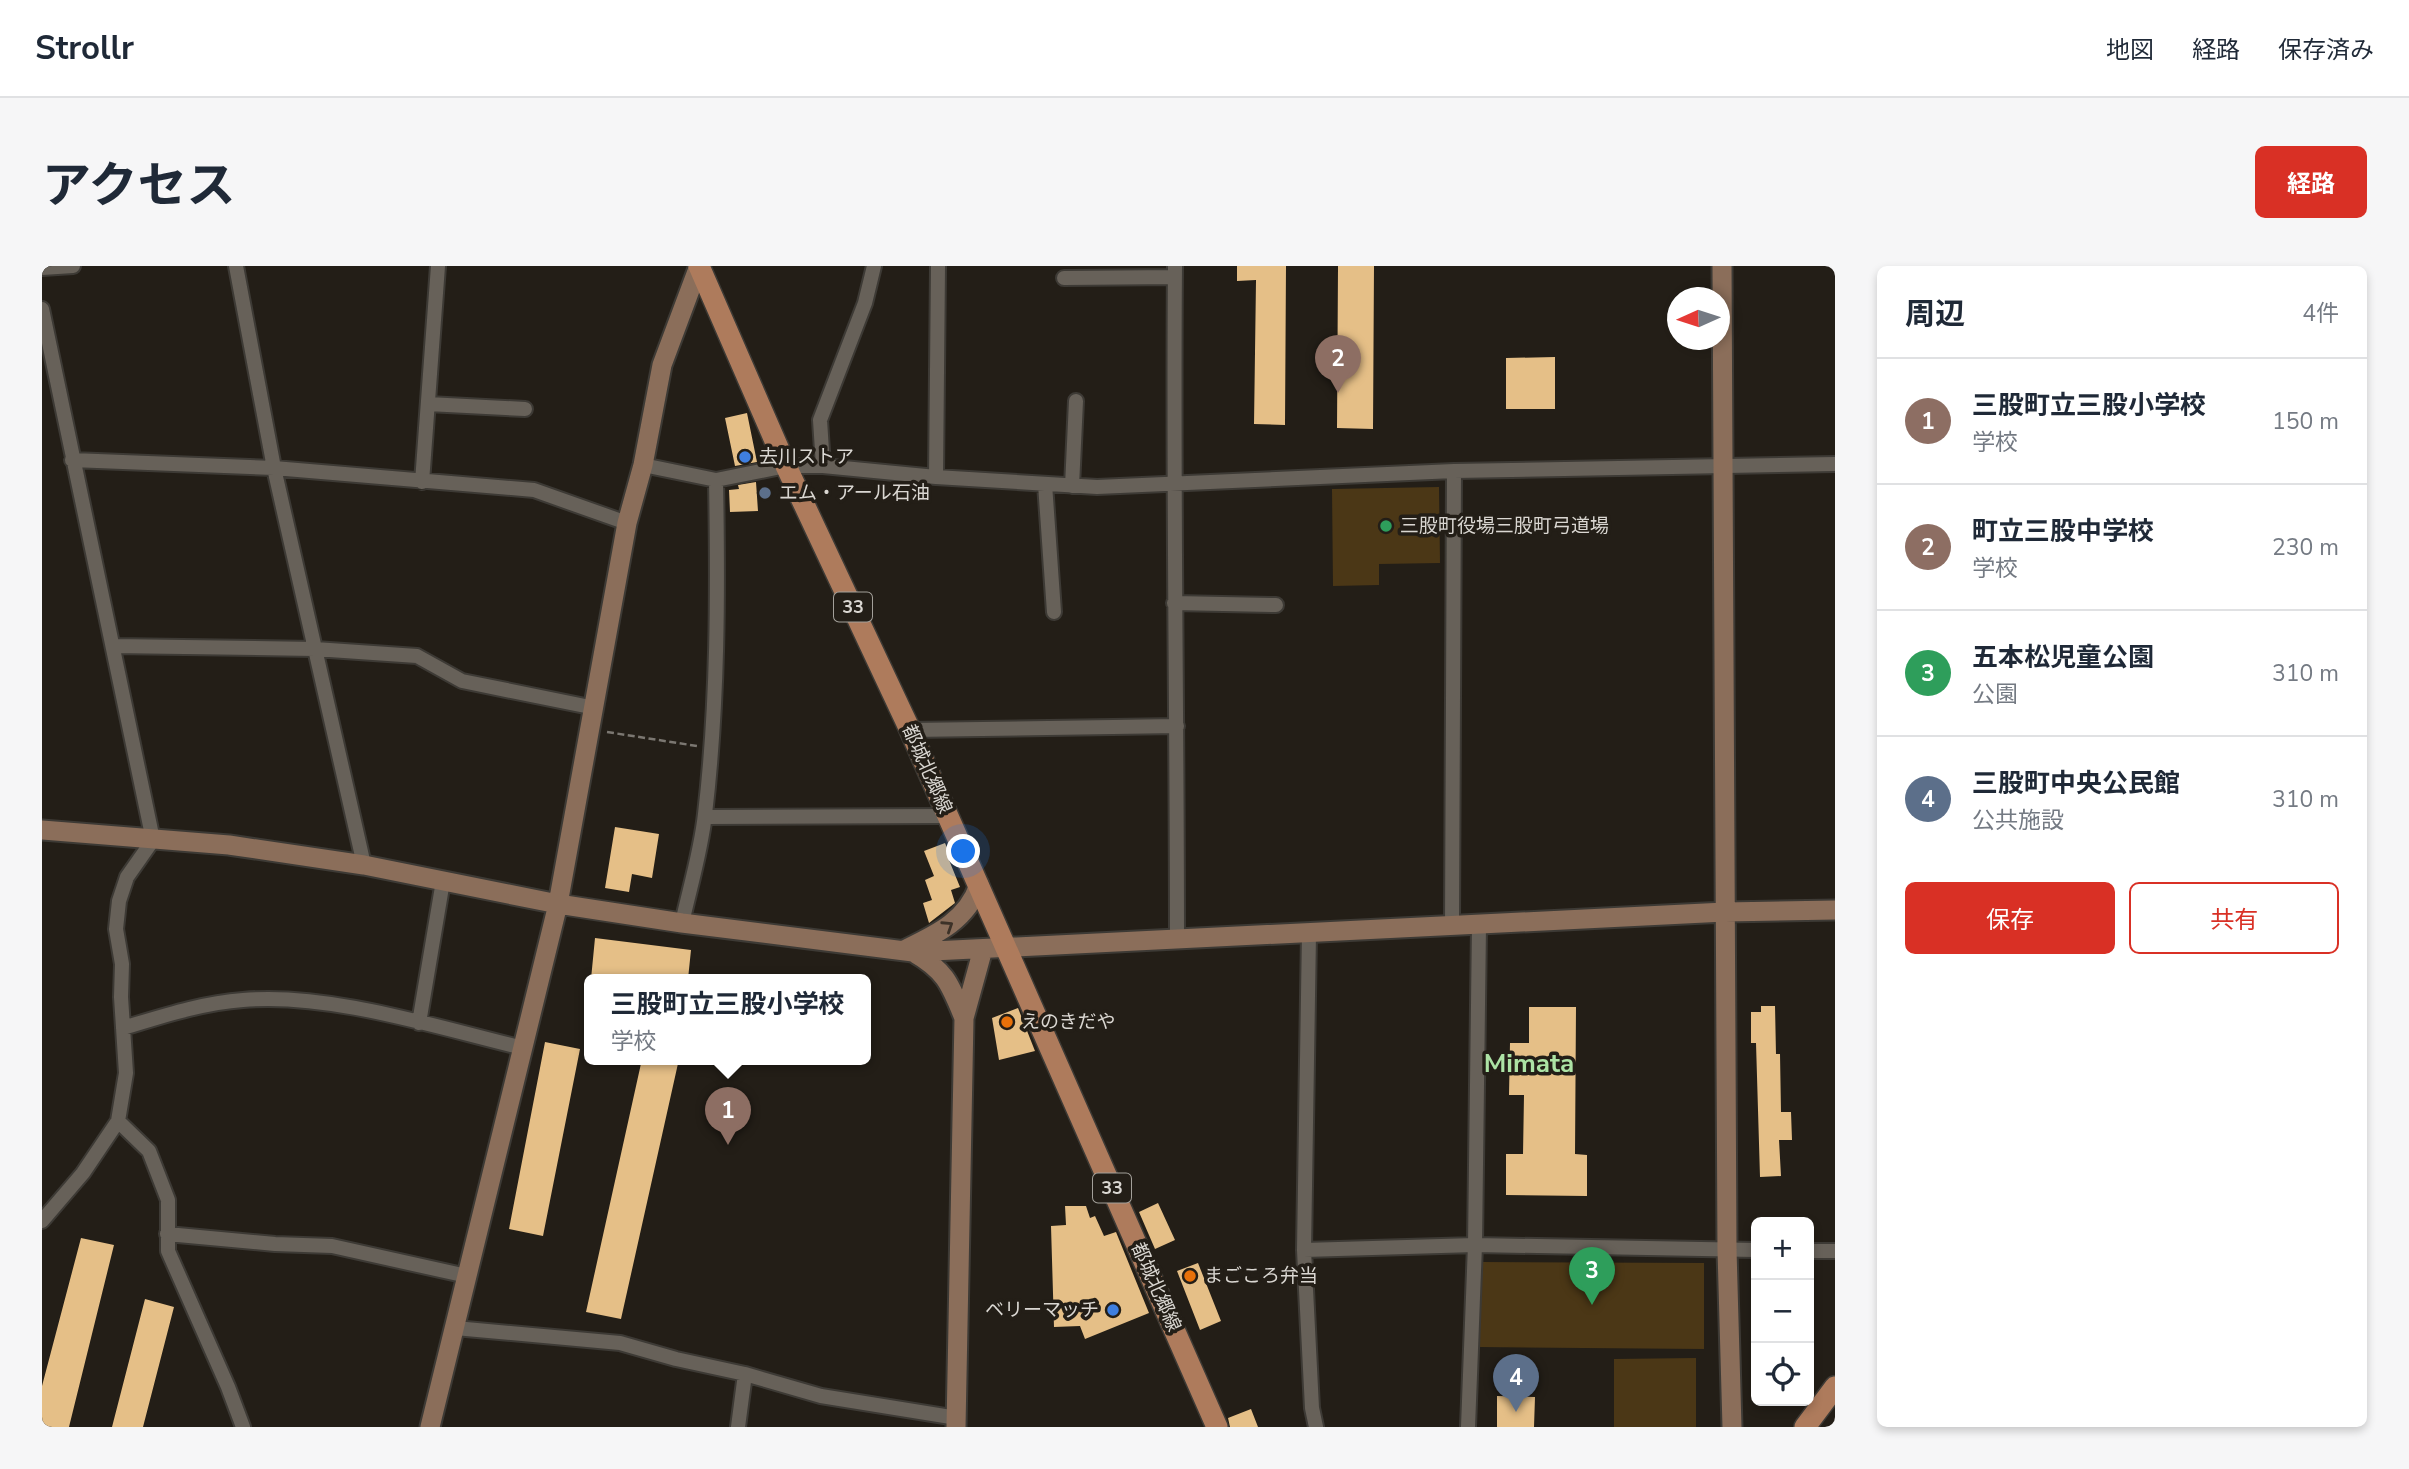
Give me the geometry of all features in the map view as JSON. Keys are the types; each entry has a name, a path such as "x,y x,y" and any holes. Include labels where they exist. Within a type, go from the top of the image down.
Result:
{"main road":[{"name":"都城北郷線","path":"699,266 786,466 910,730 1217,1427"},
{"path":"1805,1427 1835,1387"}],"street":[{"path":"42,268 73,266"},
{"path":"236,266 274,468 364,865"},
{"path":"422,482 438,266"},
{"path":"430,1427 558,904 627,523 643,465 663,365 699,266"},
{"path":"823,466 820,420 865,303 874,266"},
{"path":"936,477 937,266"},
{"path":"1722,266 1727,1250 1732,1427"},
{"path":"1064,278 1175,272 1177,940"},
{"path":"42,309 153,840 127,877 119,901 116,929 122,964 126,1073 118,1121 83,1173 42,1221"},
{"path":"1072,486 1076,401"},
{"path":"428,404 525,409"},
{"path":"72,460 274,468 534,490 627,523"},
{"path":"643,465 716,480 786,466 823,466 936,477 1097,487 1454,471 1835,464"},
{"path":"1452,926 1454,471"},
{"path":"682,923 705,817 711,748 716,639 716,480"},
{"path":"1045,484 1054,612"},
{"path":"1174,603 1276,605"},
{"path":"113,646 315,649 416,656 462,681 595,708"},
{"path":"910,730 1177,726"},
{"path":"705,817 948,816"},
{"path":"42,830 229,845 364,865 558,904 682,923 907,951 1725,912 1835,910"},
{"path":"419,1023 443,881"},
{"path":"907,951 957,921 974,899 979,885"},
{"path":"1468,1427 1475,1245 1479,925"},
{"path":"1309,933 1304,1250 1312,1408 1316,1427"},
{"path":"455,1328 620,1343 821,1396 957,1422 964,1018 983,949"},
{"path":"907,951 935,965 951,985 964,1018"},
{"path":"123,1028 197,1006 245,999 306,1001 369,1011 523,1048"},
{"path":"118,1121 149,1151 168,1199 168,1251 243,1427"},
{"path":"167,1234 275,1244 332,1246 467,1276"},
{"path":"1304,1250 1475,1245 1751,1250"},
{"path":"1814,1251 1835,1251"},
{"path":"738,1427 745,1374"}],"path":[{"path":"591,729 711,748"}],"shaded area":[{"name":"三股町役場三股町弓道場","path":"1439,487 1440,563 1379,564 1379,585 1333,586 1332,489"},
{"path":"1480,1262 1704,1263 1704,1349 1480,1347"},
{"path":"1696,1358 1696,1427 1614,1427 1614,1359"}],"building":[{"path":"1237,266 1286,266 1285,425 1254,424 1256,280 1237,281"},
{"path":"1338,266 1374,266 1373,429 1337,428"},
{"path":"1555,357 1555,409 1506,409 1506,358"},
{"path":"747,413 757,462 735,466 725,418"},
{"path":"756,482 758,511 730,512 729,490 739,489 738,485"},
{"path":"615,827 659,834 652,878 632,874 629,892 605,888"},
{"path":"945,843 960,887 951,890 955,903 929,923 923,903 932,900 925,880 934,876 924,851"},
{"path":"595,938 691,950 689,974 591,974"},
{"path":"1761,1006 1775,1006 1776,1054 1780,1054 1781,1112 1791,1112 1792,1140 1779,1140 1781,1176 1760,1177 1756,1043 1751,1043 1751,1012 1761,1012"},
{"path":"1529,1007 1576,1007 1575,1154 1587,1155 1587,1196 1506,1195 1506,1154 1523,1154 1524,1095 1509,1095 1510,1043 1529,1043"},
{"path":"1018,1008 1035,1051 999,1060 992,1018"},
{"path":"545,1042 580,1049 543,1236 509,1229"},
{"path":"641,1065 678,1065 621,1319 586,1312"},
{"path":"1158,1203 1175,1240 1155,1249 1139,1212"},
{"path":"1065,1206 1086,1206 1090,1218 1095,1216 1104,1236 1116,1232 1149,1313 1085,1339 1080,1326 1054,1327 1051,1226 1066,1225"},
{"path":"81,1238 114,1245 69,1427 42,1427 42,1386"},
{"path":"1198,1263 1221,1321 1200,1330 1177,1271"},
{"path":"145,1299 174,1307 143,1427 112,1427"},
{"path":"1497,1396 1535,1397 1534,1427 1497,1427"},
{"path":"1251,1409 1258,1427 1230,1427 1228,1418"}],"place":[{"name":"町立三股中学校","path":"1338,393"},
{"name":"去川ストア","path":"745,457"},
{"name":"エム・アール石油","path":"765,493"},
{"name":"三股町役場三股町弓道場","path":"1386,526"},
{"name":"えのきだや","path":"1007,1022"},
{"name":"三股町立三股小学校","path":"728,1145"},
{"name":"まごころ弁当","path":"1190,1276"},
{"name":"五本松児童公園","path":"1592,1305"},
{"name":"ベリーマッチ","path":"1113,1310"},
{"name":"三股町中央公民館","path":"1516,1412"}],"district":[{"name":"Mimata","path":"1529,1063"}]}
